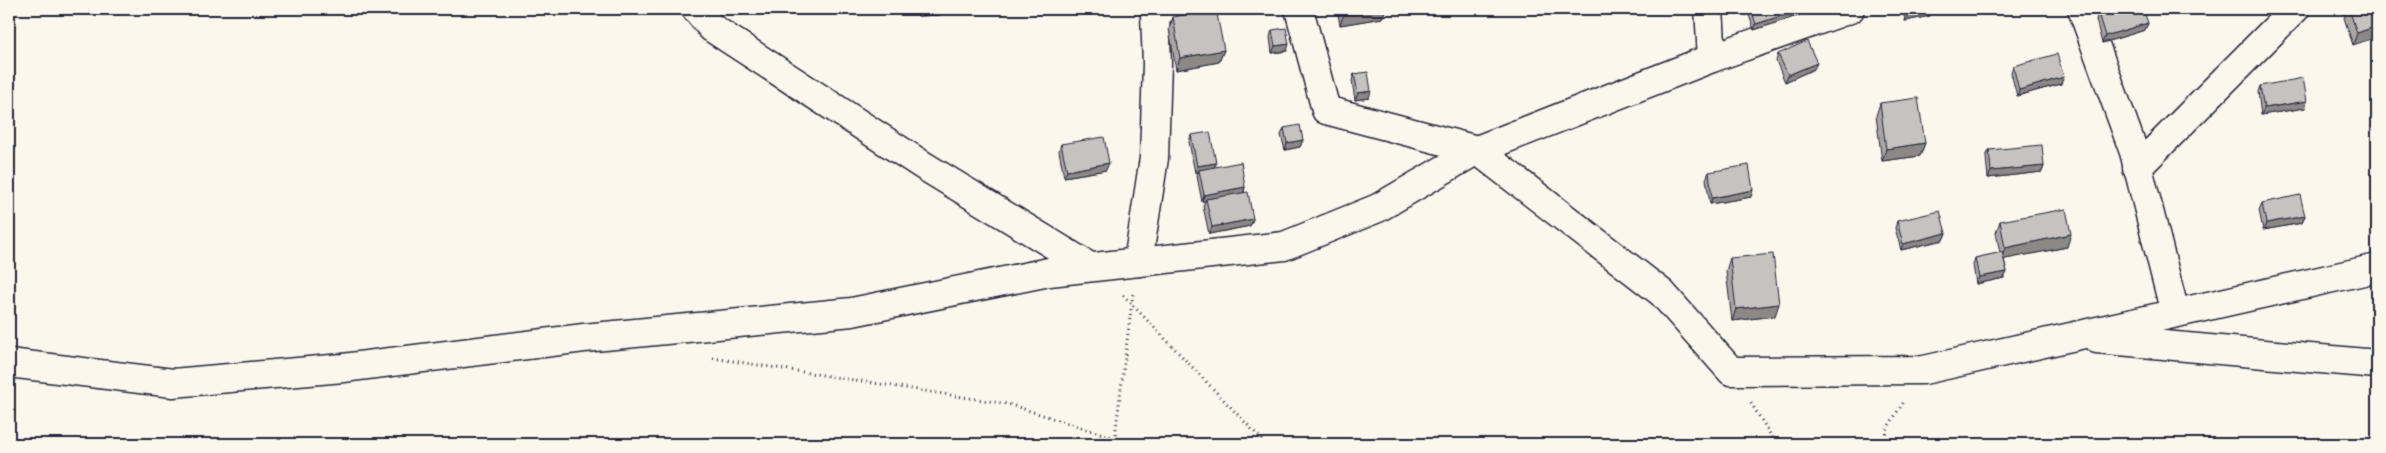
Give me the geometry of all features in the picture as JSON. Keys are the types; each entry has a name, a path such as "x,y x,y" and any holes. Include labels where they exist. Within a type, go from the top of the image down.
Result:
{"street":[{"path":"696,9 712,28 924,166 1090,267"},
{"path":"1138,262 1154,158 1157,63 1155,15 1163,9"},
{"path":"1299,9 1326,110 1477,150 1662,293 1731,371 1924,370 2377,268"},
{"path":"1709,9 1712,58"},
{"path":"9,363 173,383 333,369 584,338 852,312 1049,272 1284,246 1378,208 1477,150 1712,58 1850,9"},
{"path":"2082,9 2137,168 2175,314"},
{"path":"2137,168 2295,9"},
{"path":"2073,336 2377,364"}],"path":[{"path":"1114,444 1138,262"},
{"path":"1090,267 1132,303 1266,444"},
{"path":"712,358 1008,404 1115,438 1145,444"},
{"path":"1886,444 1886,430 1924,370"},
{"path":"1731,371 1775,442 1780,444"}],"building":[{"path":"1216,9 1224,50 1180,58 1173,17"},
{"path":"1344,9 1370,9 1344,13"},
{"path":"1751,9 1802,9 1756,24"},
{"path":"1907,9 1932,9 1908,14"},
{"path":"2113,9 2143,9 2148,23 2105,36 2098,13"},
{"path":"2349,9 2377,9 2377,26 2357,33"},
{"path":"1286,28 1289,44 1275,46 1272,30"},
{"path":"1807,41 1817,63 1788,75 1778,54"},
{"path":"2057,54 2064,77 2019,90 2013,66"},
{"path":"1368,72 1371,91 1358,93 1354,74"},
{"path":"2303,78 2307,101 2264,108 2260,86"},
{"path":"1918,98 1925,143 1886,149 1880,103"},
{"path":"1300,125 1303,140 1287,143 1284,128"},
{"path":"1210,132 1216,163 1197,166 1191,135"},
{"path":"1104,137 1109,163 1067,171 1061,144"},
{"path":"2042,145 2044,166 1991,171 1989,150"},
{"path":"1241,162 1245,187 1204,195 1199,170"},
{"path":"1749,165 1753,190 1712,198 1709,172"},
{"path":"1248,192 1253,219 1212,227 1206,199"},
{"path":"2300,195 2305,216 2266,223 2262,203"},
{"path":"2066,209 2071,234 2005,248 2000,221"},
{"path":"1940,211 1946,233 1903,244 1897,221"},
{"path":"2002,252 2007,272 1979,277 1975,258"},
{"path":"1773,254 1779,304 1736,309 1730,258"}]}
